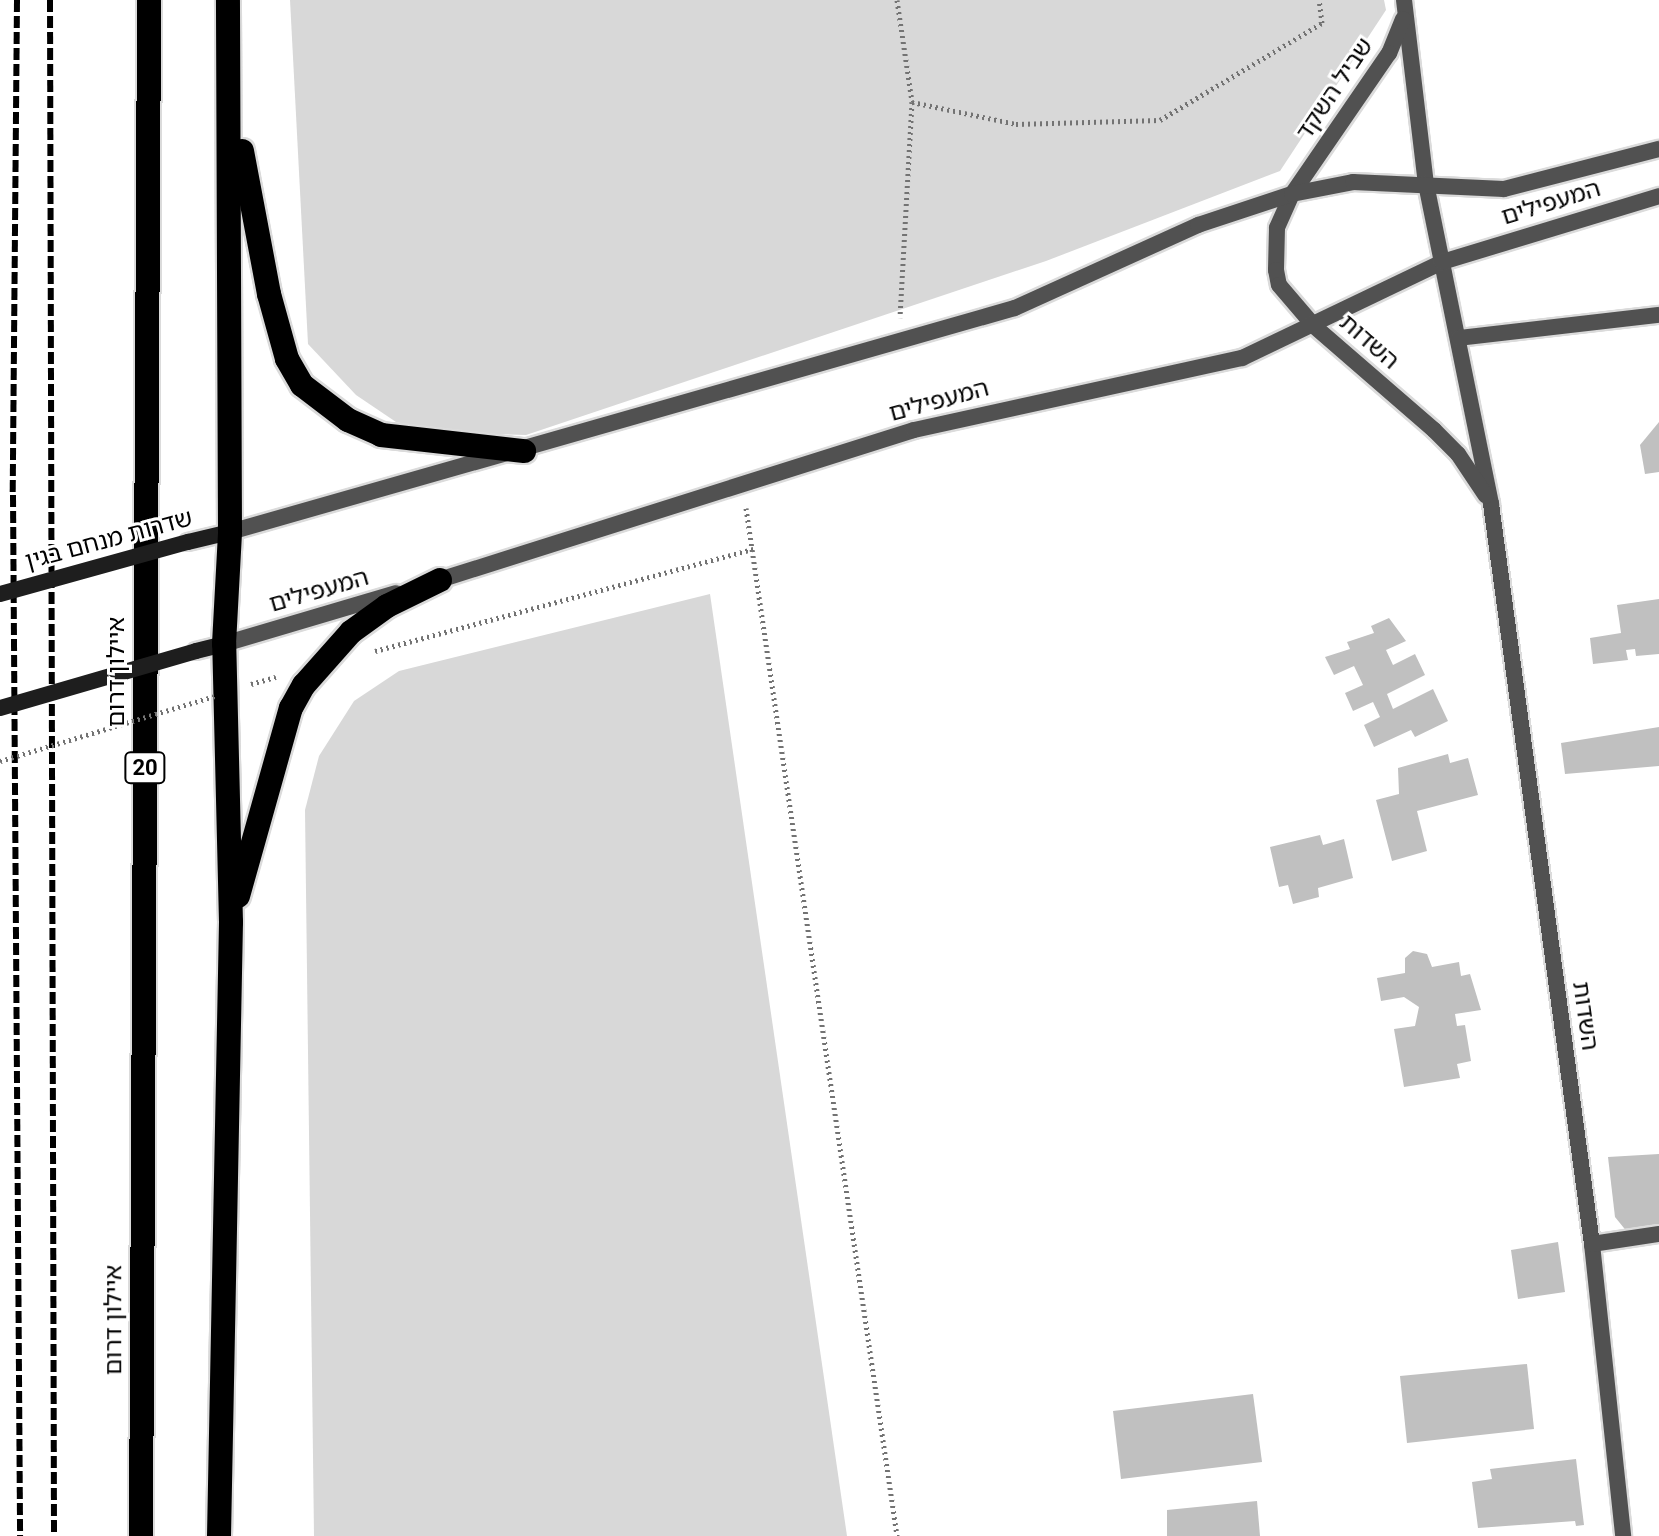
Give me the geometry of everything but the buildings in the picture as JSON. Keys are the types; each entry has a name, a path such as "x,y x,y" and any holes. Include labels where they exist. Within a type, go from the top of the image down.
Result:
{"highway":[{"name":"איילון דרום","path":"141,1536 149,0"},
{"path":"219,1536 231,922 221,693 230,532 232,93 228,0"},
{"path":"232,93 269,294 287,359 302,385 348,420 381,435 524,451"},
{"path":"231,922 291,708 319,666 387,606 440,580"}],"main road":[{"name":"שדרות מנחם בגין","path":"0,594 230,532"},
{"path":"0,708 224,644"}],"street":[{"name":"שביל השקד","path":"1405,3 1426,184"},
{"name":"שביל השקד","path":"1292,194 1389,53 1405,3"},
{"name":"המעפילים","path":"230,532 524,451 1015,308 1198,225 1292,194 1353,182 1504,189 1659,149"},
{"name":"השדות","path":"1426,184 1491,504 1592,1244 1623,1536"},
{"name":"השדות","path":"1292,194 1277,228 1276,270 1279,285 1314,326 1458,454 1491,504"},
{"name":"המעפילים","path":"224,644 440,580 928,427 1202,369 1314,326 1442,262 1659,196"},
{"path":"1459,338 1659,315"},
{"path":"1592,1244 1659,1234"}],"path":[{"path":"897,0 912,102 899,341"},
{"path":"912,102 1016,124 1160,120 1322,23 1319,0"},
{"path":"743,485 897,1536"},
{"path":"363,654 753,549"},
{"path":"0,761 319,666"}],"shaded area":[{"path":"290,0 1384,0 1386,10 1280,171 1046,261 526,435 446,433 396,422 356,395 308,344"},
{"path":"710,594 847,1536 314,1536 305,810 319,756 354,701 399,671"}],"railway":[{"path":"17,0 13,495 20,1536"},
{"path":"50,0 54,1536"}]}
